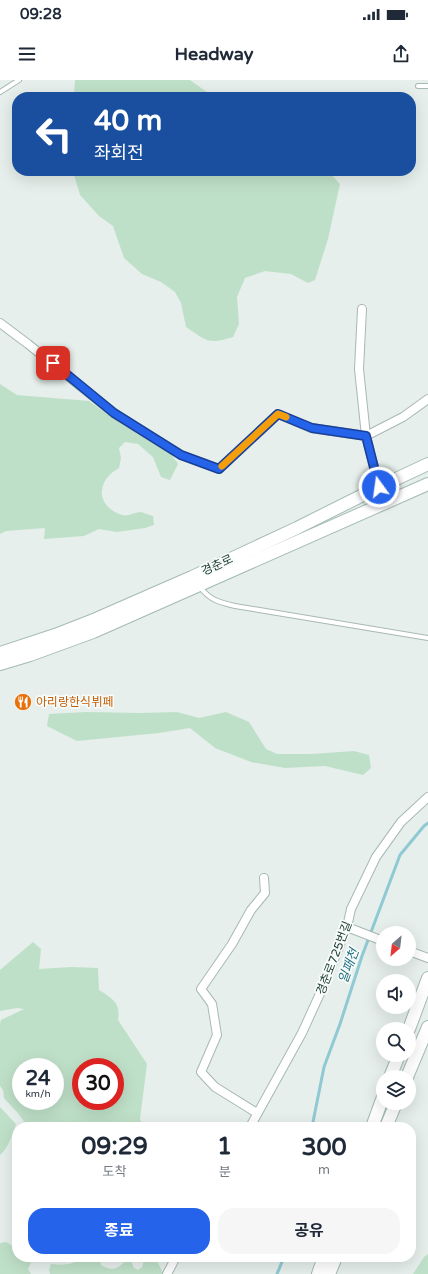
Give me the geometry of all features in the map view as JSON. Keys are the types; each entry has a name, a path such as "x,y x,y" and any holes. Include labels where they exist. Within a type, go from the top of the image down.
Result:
{"street":[{"path":"362,309 359,369 366,436 379,487 386,502"},
{"path":"0,323 114,413 181,455 219,469 278,414 312,428 366,436 403,417 428,399"},
{"name":"경춘로","path":"0,653 55,635 172,586 297,528 428,464"},
{"name":"경춘로","path":"0,664 30,655 93,632 428,484"},
{"name":"경춘로725번길","path":"252,1122 302,1033 324,987 350,928 351,909 376,857 400,822 428,797"},
{"path":"257,1113 215,1087 200,1072 217,1036 212,1004 200,990 232,944 251,910 265,893 264,878"},
{"path":"350,928 376,938"},
{"path":"416,954 428,958"},
{"path":"412,1022 428,978"},
{"path":"409,1070 428,1026"},
{"path":"374,1122 378,1110"},
{"path":"388,1122 393,1110"},
{"path":"167,1274 173,1262"},
{"path":"318,1274 322,1262"},
{"path":"329,1274 334,1262"}],"lane":[{"path":"0,92 19,80"},
{"path":"418,86 428,86"},
{"path":"198,585 206,595 213,600 234,606 428,638"}],"green space":[{"path":"75,80 190,80 207,92 74,92"},
{"path":"74,176 333,176 340,184 328,239 315,280 308,283 291,274 265,271 245,278 237,297 239,324 233,337 218,341 208,340 186,327 181,303 175,292 161,282 142,274 124,258 113,226 99,216 80,195"},
{"path":"0,384 17,395 89,401 120,423 171,454 178,464 170,480 161,477 153,457 138,444 125,442 119,448 121,458 119,468 112,472 108,477 102,490 103,499 107,506 114,512 129,515 141,512 153,516 154,525 145,528 117,532 99,529 84,536 44,539 45,528 6,531 0,534"},
{"path":"86,712 177,712 199,718 226,712 249,722 266,749 277,754 311,754 354,751 369,755 371,768 363,775 325,766 285,768 251,762 215,748 190,728 159,733 77,741 47,726 49,714"},
{"path":"33,942 41,949 39,969 71,967 98,968 99,990 112,999 117,1005 119,1014 118,1020 147,1064 140,1119 141,1122 24,1122 15,1110 64,1110 64,1058 12,1058 12,1107 4,1098 3,1090 0,1086 0,1024 1,1020 24,1009 17,1008 0,1011 0,970"},
{"path":"0,1107 14,1122 12,1122 12,1136 8,1145 0,1155"},
{"path":"6,1242 12,1245 12,1262 31,1262 28,1269 31,1274 0,1274 0,1243"},
{"path":"428,1254 428,1274 413,1274 424,1257"},
{"path":"100,1262 101,1265 114,1269 124,1262 131,1262 134,1268 138,1270 142,1267 144,1262 158,1262 163,1273 50,1274 49,1270 51,1264 64,1265 71,1263"}],"waterway":[{"name":"일패천","path":"313,1122 324,1067 340,1024 362,956 400,855 428,823"},
{"name":"일패천","path":"277,1274 282,1262"}],"slow traffic":[{"path":"222,466 278,414 286,417"}],"place":[{"name":"아리랑한식뷔페","path":"23,702"}],"route":[{"path":"53,363 114,413 181,455 219,469 278,414 312,428 366,436 379,487"}]}
